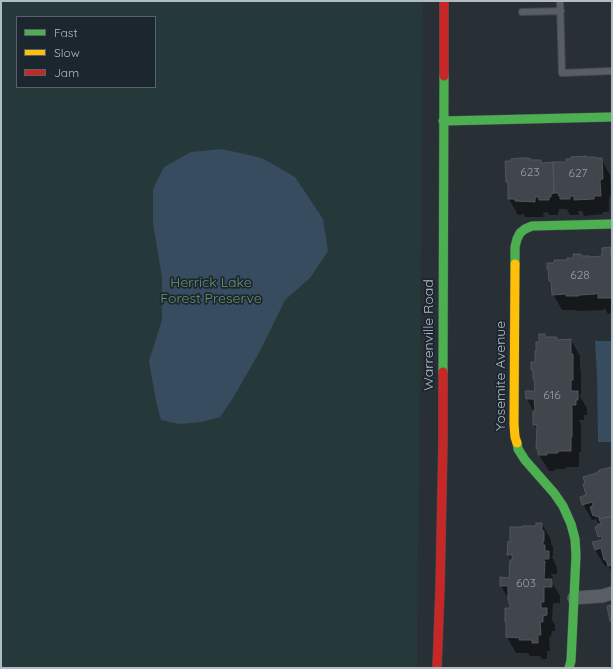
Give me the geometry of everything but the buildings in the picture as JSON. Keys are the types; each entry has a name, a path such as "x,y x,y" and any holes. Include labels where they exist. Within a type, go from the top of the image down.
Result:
{"street":[{"name":"Warrenville Road","path":"438,668 443,442 444,1"},
{"path":"444,121 612,118"},
{"name":"Yosemite Avenue","path":"569,668 571,661 576,555 575,539 571,524 563,506 554,493 525,460 518,449 515,437 515,247 520,233 532,226 612,224"},
{"path":"574,598 602,596 612,593"}],"lane":[{"path":"560,1 562,73 612,72"},
{"path":"522,12 561,11"}],"green space":[{"name":"Herrick Lake Forest Preserve","path":"1,1 423,1 417,668 1,668"}],"water":[{"path":"222,149 262,158 295,177 323,219 328,251 310,278 285,300 260,351 233,398 220,417 201,422 179,424 161,420 149,361 162,320 162,277 153,224 153,189 164,167 191,152"},
{"path":"595,341 612,341 612,442 598,442"}],"traffic: fast":[{"path":"443,372 444,76"},
{"path":"443,121 612,117"},
{"path":"515,264 515,247 517,239 520,233 532,226 612,224"},
{"path":"517,443 518,449 525,460 554,493 563,506 571,524 575,539 576,555 571,661 569,668"}],"traffic: slow":[{"path":"515,264 514,424 517,443"}],"traffic: jam":[{"path":"444,1 444,76"},
{"path":"437,668 443,442 443,372"}]}
